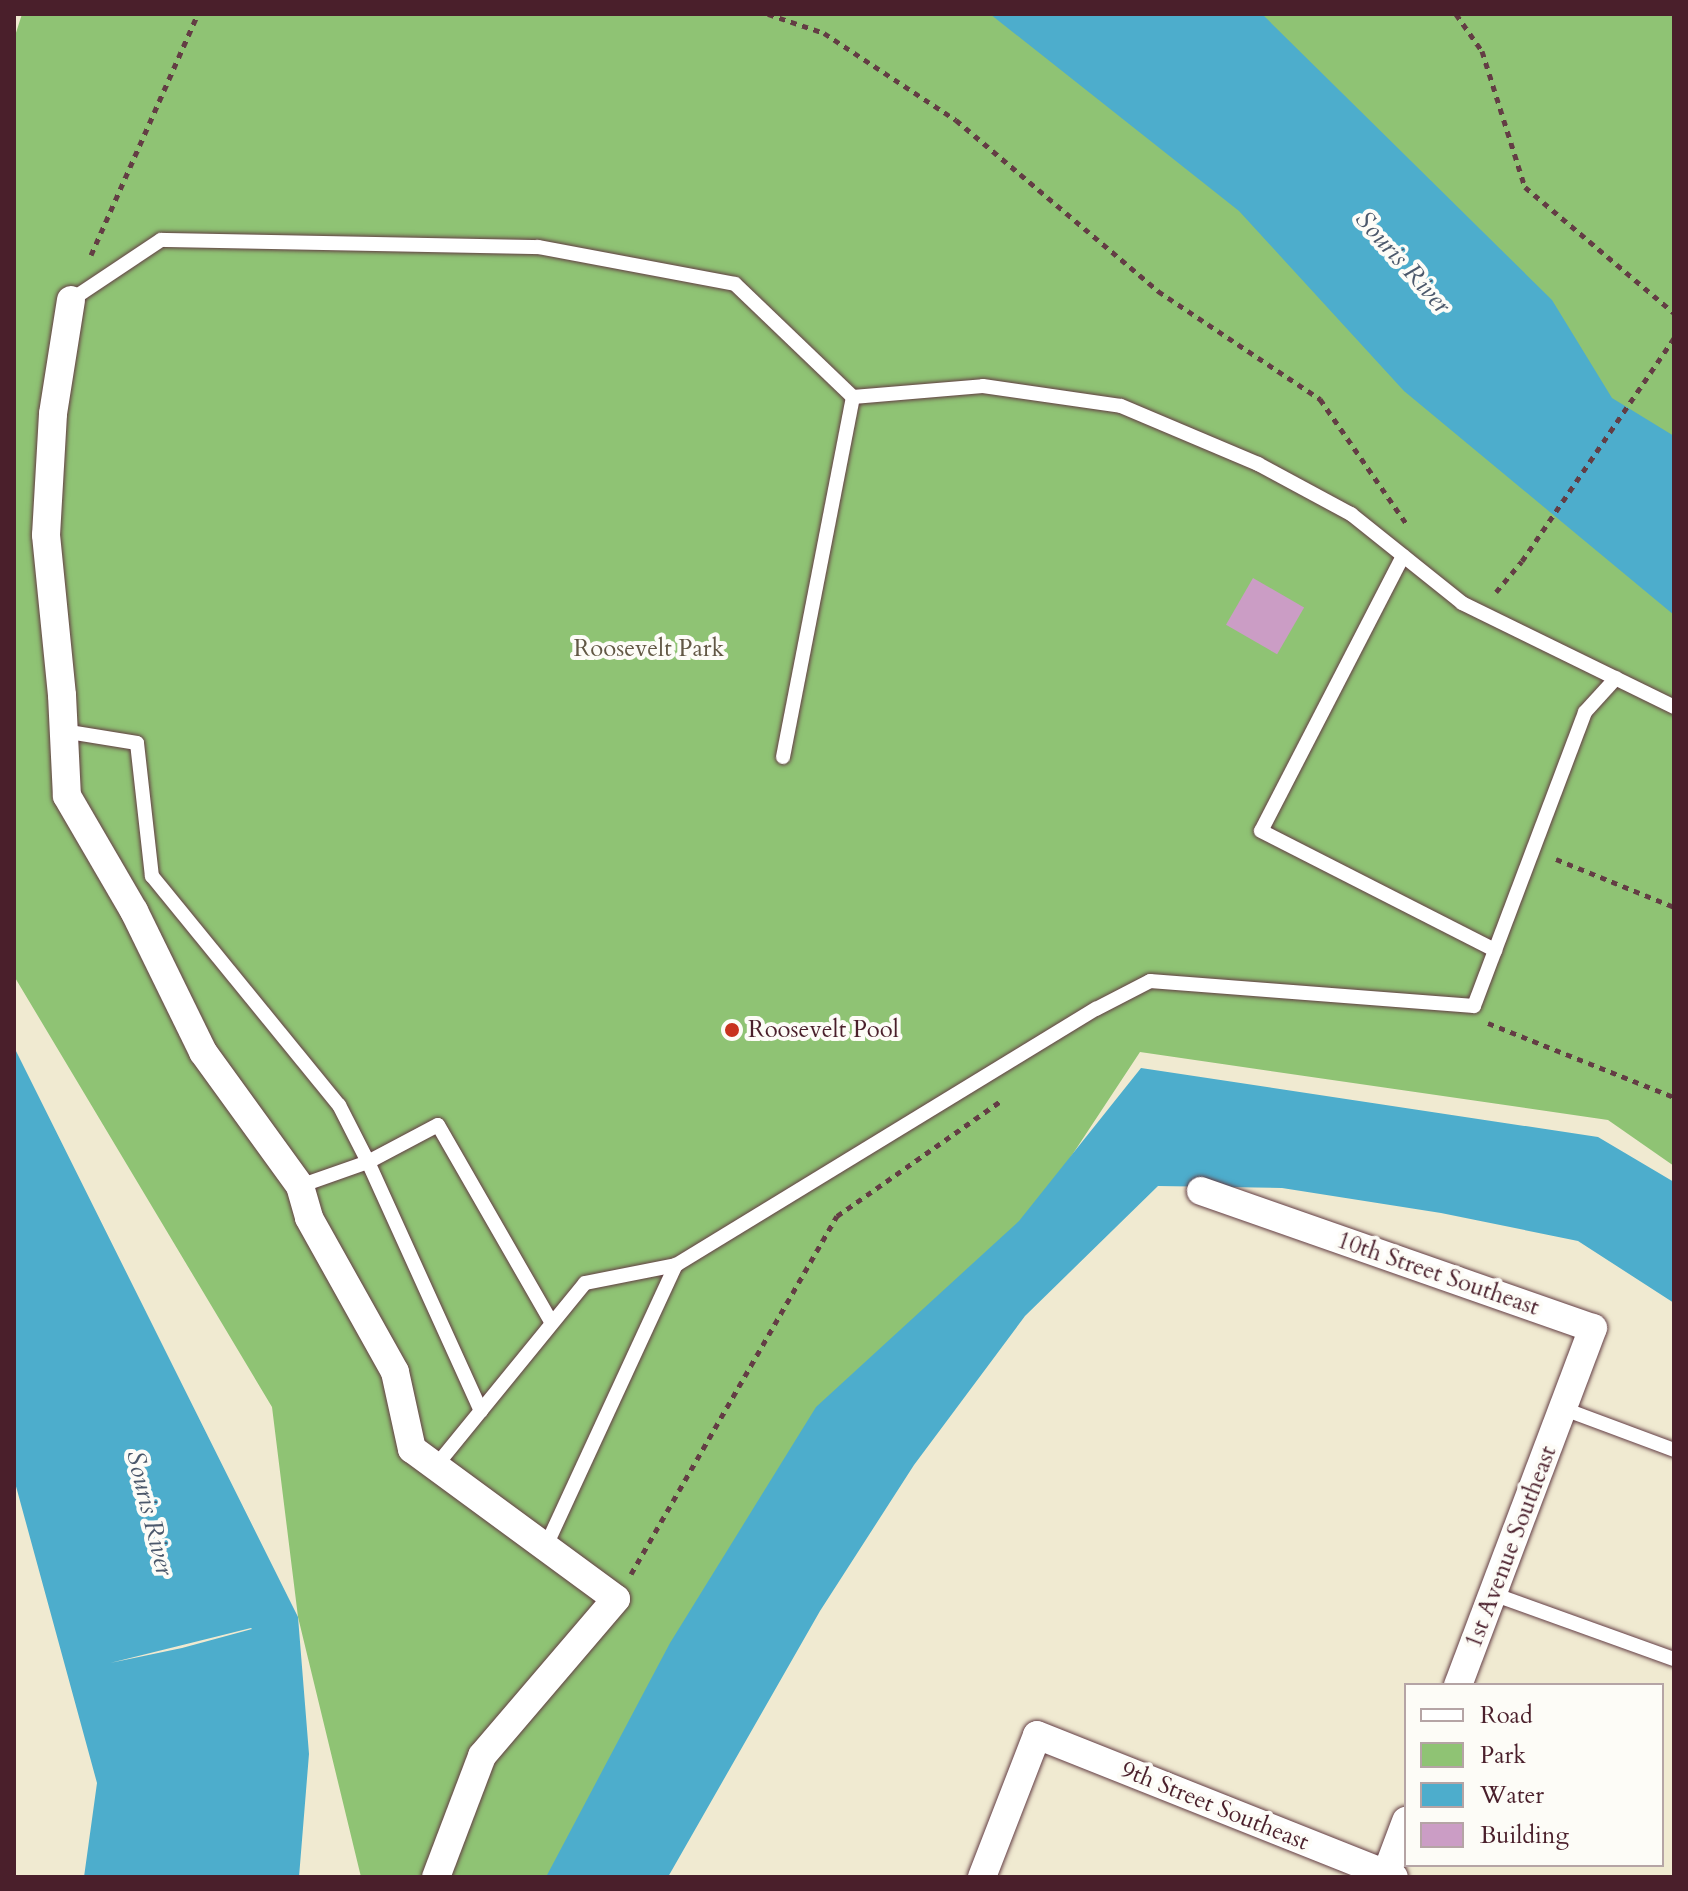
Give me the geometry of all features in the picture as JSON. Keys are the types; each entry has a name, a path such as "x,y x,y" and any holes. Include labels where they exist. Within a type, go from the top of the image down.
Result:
{"street":[{"path":"71,300 53,414 46,535 67,796 138,884 203,1052 300,1186 309,1218 395,1372 412,1449 616,1599 482,1756 436,1877"},
{"name":"10th Street Southeast","path":"1201,1191 1593,1328 1564,1409"},
{"name":"1st Avenue Southeast","path":"1459,1683 1564,1409"},
{"name":"9th Street Southeast","path":"982,1877 1037,1735 1388,1876"},
{"path":"1388,1876 1404,1827"}],"lane":[{"path":"71,300 161,240 538,247 735,284 853,397 983,386 1121,406 1258,464 1351,514 1462,603 1674,707"},
{"path":"783,757 853,397"},
{"path":"1403,556 1261,831 1495,950"},
{"path":"435,1467 585,1283 676,1265 1096,1009 1150,981 1474,1006 1585,712 1616,678"},
{"path":"63,731 137,743 138,884 339,1105 481,1411"},
{"path":"300,1186 368,1162 438,1125 552,1323"},
{"path":"545,1548 676,1265"},
{"path":"1564,1409 1674,1450"},
{"path":"1493,1594 1674,1659"}],"path":[{"path":"71,300 198,14"},
{"path":"768,14 824,33 956,120 1158,291 1320,399 1409,526"},
{"path":"1456,14 1482,51 1525,187 1674,313"},
{"path":"1480,612 1522,561 1674,338"},
{"path":"1544,854 1674,907"},
{"path":"1488,1023 1492,1009"},
{"path":"1472,1022 1488,1023 1674,1097"},
{"path":"616,1599 837,1216 1004,1098"}],"green space":[{"name":"Roosevelt Park","path":"22,14 1674,14 1674,1166 1608,1120 1140,1052 596,1877 361,1877 298,1617 272,1407 14,976 14,39"}],"water":[{"name":"Souris River","path":"990,14 1262,14 1552,300 1612,398 1674,436 1674,615 1404,391 1239,211"},
{"name":"Souris River","path":"14,1047 298,1617 309,1754 299,1877 84,1877 97,1783 14,1479","holes":["252,1629 182,1648 110,1663"]},
{"path":"1141,1068 1598,1137 1674,1182 1674,1303 1578,1241 1441,1213 1282,1188 1158,1186 1025,1316 914,1465 820,1611 668,1877 546,1877 670,1643 816,1407 1019,1221"}],"building":[{"path":"1253,578 1304,608 1277,654 1226,625"}],"place":[{"name":"Roosevelt Pool","path":"732,1030"}]}
